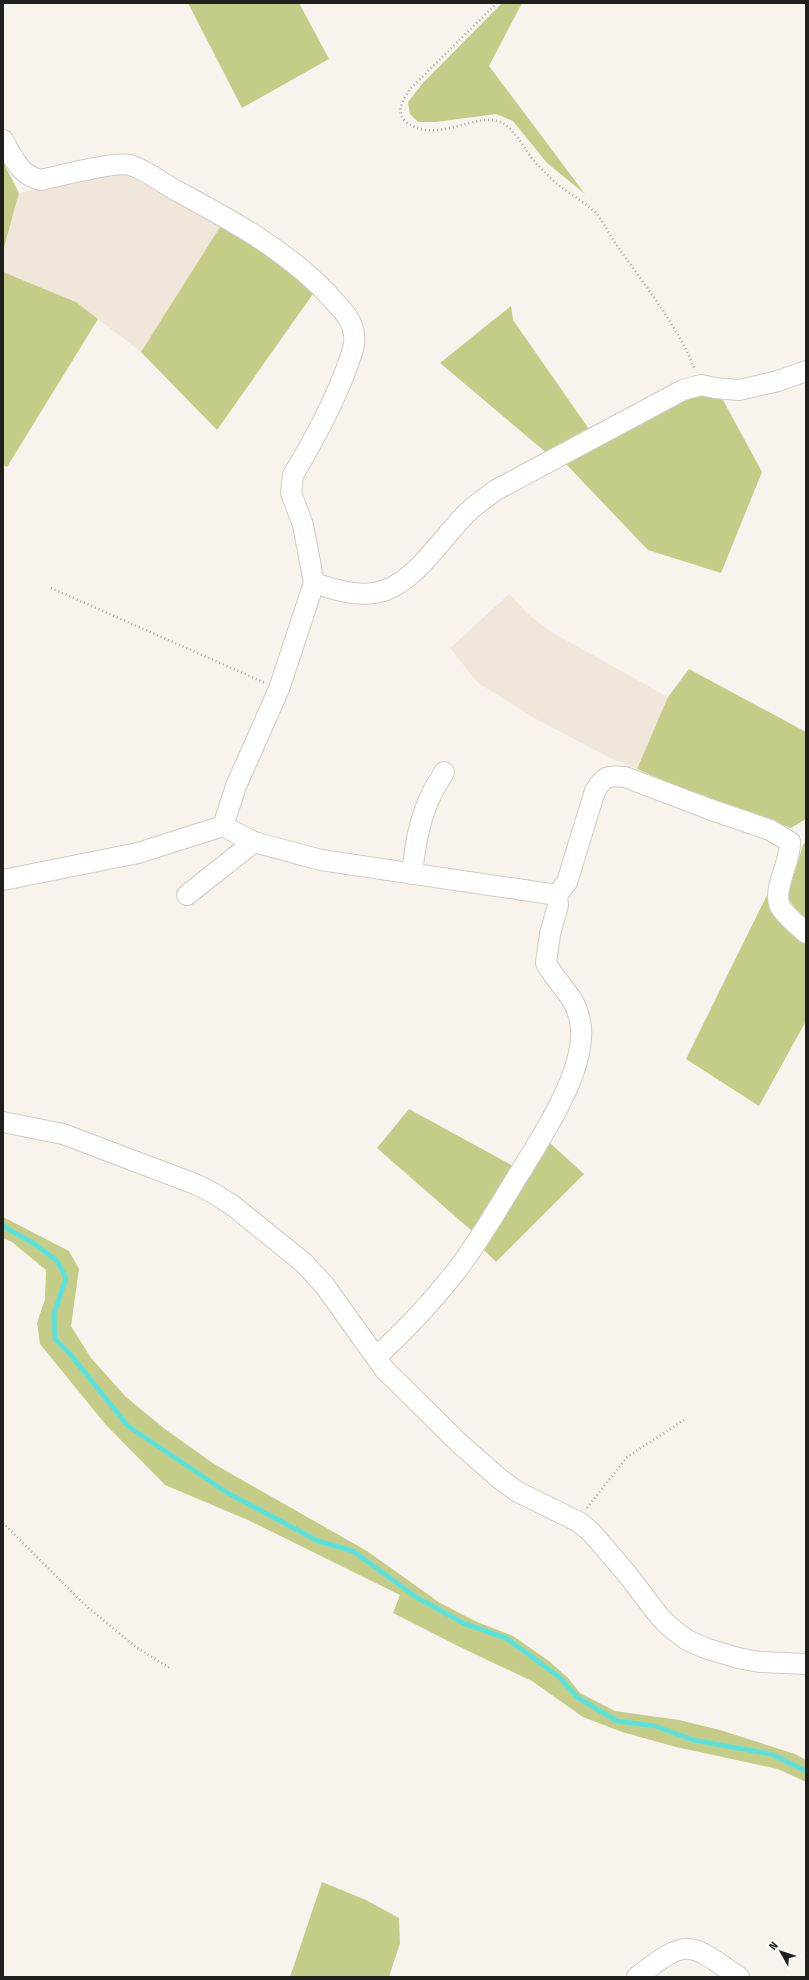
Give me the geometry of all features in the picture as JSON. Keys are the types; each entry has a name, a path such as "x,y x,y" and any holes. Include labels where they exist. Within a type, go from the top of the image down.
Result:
{"street":[{"path":"3,140 22,170 34,178 41,180 110,166 129,165 232,221 286,256 315,280 348,317 353,326 355,337 353,349 327,414 293,475 291,493 303,525 314,583 279,689 236,786 223,826"},
{"path":"314,583 356,594 374,593 392,588 411,574 470,510 496,490 683,390 701,385 739,390 778,381 806,371"},
{"path":"412,874 414,848 421,820 432,793 444,772"},
{"path":"376,1357 396,1340 456,1271 477,1243 533,1152 567,1087 575,1068 581,1030 578,1009 546,963 550,934 558,905 557,895 567,882 595,791 601,781 611,775 625,777 709,809 770,830 790,842 790,853 779,890 780,906 806,933"},
{"path":"3,880 138,853 223,826 254,842 321,860 557,895"},
{"path":"187,895 254,842"},
{"path":"3,1122 63,1134 172,1174 213,1193 262,1228 304,1263 325,1286 385,1370 459,1443 501,1480 518,1492 579,1522 604,1545 660,1617 670,1627 687,1640 705,1648 738,1658 760,1662 806,1664"},
{"path":"637,1977 659,1959 674,1950 686,1947 697,1950 710,1957 739,1977"}],"path":[{"path":"497,3 410,89 402,102 400,113 403,119 414,128 426,130 451,129 466,124 486,121 503,124 511,130 531,158 556,182 595,213 689,355 701,385"},
{"path":"51,588 279,689"},
{"path":"579,1522 591,1502 627,1457 684,1420"},
{"path":"3,1523 29,1548 66,1588 85,1605 137,1648 170,1668"}],"shaded area":[{"path":"109,172 124,173 220,227 141,352 76,302 3,272 3,251 19,193"},
{"path":"509,594 530,616 555,634 668,697 637,769 610,758 536,719 478,683 450,648"}],"green space":[{"path":"188,3 299,3 329,59 242,108"},
{"path":"502,3 522,3 489,66 585,194 547,163 513,121 496,114 436,122 418,122 410,114 408,102 423,83"},
{"path":"3,162 19,193 3,251"},
{"path":"220,227 258,249 315,291 217,430 141,352"},
{"path":"3,272 76,302 98,319 7,467 3,465"},
{"path":"511,306 513,320 591,432 549,455 440,363"},
{"path":"693,394 704,394 723,400 762,472 721,573 648,550 564,462"},
{"path":"689,669 806,732 806,819 791,828 700,796 637,769 668,697"},
{"path":"806,841 806,923 787,897 803,845"},
{"path":"767,895 784,920 806,943 806,1021 759,1106 686,1059"},
{"path":"409,1109 515,1167 473,1232 377,1148"},
{"path":"549,1142 584,1174 496,1262 482,1248"},
{"path":"3,1217 69,1251 79,1269 71,1326 91,1358 126,1397 165,1429 214,1464 367,1551 440,1603 477,1622 513,1636 549,1661 568,1678 580,1693 615,1711 679,1720 720,1730 795,1754 806,1760 806,1782 778,1769 676,1747 622,1732 583,1717 532,1681 393,1613 400,1595 248,1520 165,1485 106,1425 40,1344 37,1323 45,1299 46,1270 12,1242 3,1238"},
{"path":"322,1882 366,1900 399,1918 400,1943 389,1977 290,1977"}],"waterway":[{"path":"3,1226 36,1245 57,1261 66,1278 54,1314 55,1339 70,1354 128,1426 226,1492 318,1541 353,1551 416,1597 465,1624 506,1638 558,1676 577,1697 617,1721 655,1726 693,1740 771,1754 806,1771"}]}
